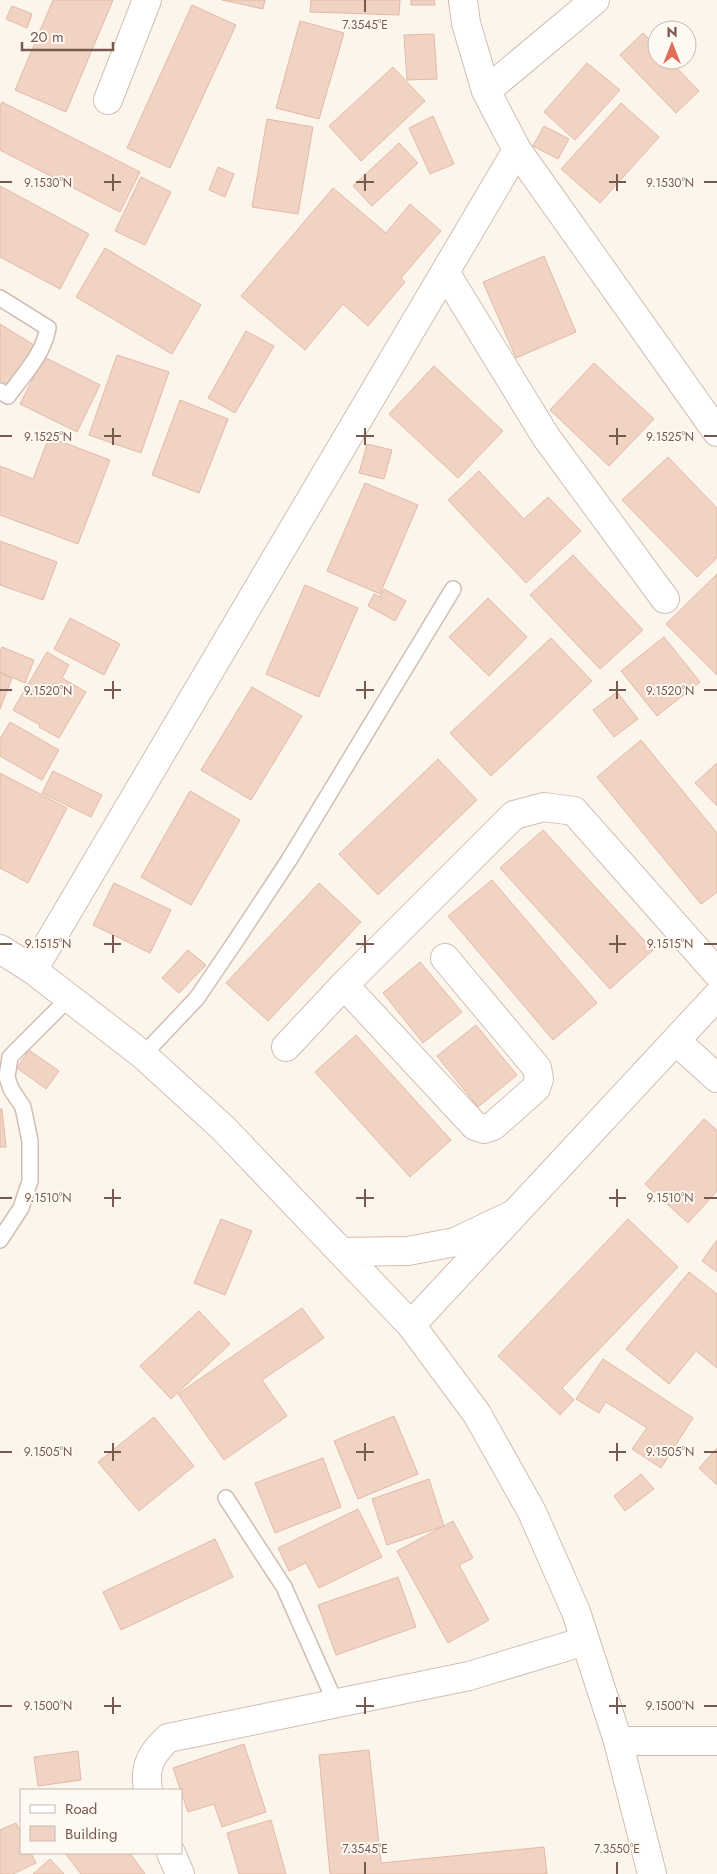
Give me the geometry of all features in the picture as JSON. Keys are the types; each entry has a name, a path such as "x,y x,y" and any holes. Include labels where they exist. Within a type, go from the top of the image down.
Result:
{"street":[{"path":"108,100 147,0"},
{"path":"463,0 466,23 486,91 517,150 717,432"},
{"path":"486,91 595,0"},
{"path":"33,970 517,150"},
{"path":"445,272 546,437 665,599"},
{"path":"286,1047 344,985 514,815 544,808 574,811 717,973"},
{"path":"0,949 33,970 143,1055 223,1128 411,1325 478,1414 532,1512 576,1612 618,1741 652,1874"},
{"path":"344,985 475,1126 484,1129 493,1126 536,1088 538,1079 536,1068 445,958"},
{"path":"411,1325 717,996"},
{"path":"676,1040 717,1078"},
{"path":"341,1252 408,1251 455,1242 514,1214"},
{"path":"148,1789 146,1781 148,1766 154,1750 168,1738 469,1676 585,1641"},
{"path":"618,1741 717,1741"},
{"path":"172,1854 180,1874"}],"lane":[{"path":"0,298 48,328 46,341 34,362 8,396 0,391"},
{"path":"143,1055 197,998 242,931 289,860 453,589"},
{"path":"0,1240 21,1208 30,1181 30,1141 23,1106 11,1089 7,1077 10,1057 69,998"},
{"path":"226,1498 284,1587 336,1704"}],"building":[{"path":"53,0 113,0 66,112 15,90"},
{"path":"222,0 265,0 263,9"},
{"path":"311,0 400,0 399,15 310,12"},
{"path":"411,0 434,0 435,5 411,5"},
{"path":"192,5 236,25 170,168 127,148"},
{"path":"12,6 32,14 27,28 6,19"},
{"path":"300,21 344,33 319,119 276,108"},
{"path":"643,33 647,37 647,70 679,70 699,91 676,113 620,55"},
{"path":"434,34 437,79 407,80 404,35"},
{"path":"587,63 620,90 575,140 544,112"},
{"path":"393,67 425,101 361,161 329,126"},
{"path":"2,102 140,172 120,212 0,150 0,106"},
{"path":"621,103 659,137 600,203 561,169"},
{"path":"433,116 454,164 430,174 409,128"},
{"path":"267,119 313,127 298,214 252,207"},
{"path":"544,126 569,139 558,159 533,146"},
{"path":"399,143 418,163 372,206 353,186"},
{"path":"218,167 234,174 225,197 209,190"},
{"path":"141,177 171,192 145,245 115,231"},
{"path":"0,186 89,234 60,289 0,257"},
{"path":"333,188 386,233 410,204 441,231 401,278 405,282 368,326 343,304 305,350 241,296"},
{"path":"105,248 201,305 172,354 76,297"},
{"path":"544,256 576,332 516,358 483,282"},
{"path":"0,324 34,345 6,391 0,388"},
{"path":"246,331 274,346 235,413 208,398"},
{"path":"117,355 169,372 141,453 89,435"},
{"path":"44,357 100,385 77,432 20,404"},
{"path":"594,363 654,419 609,466 550,410"},
{"path":"434,366 503,431 458,478 389,414"},
{"path":"180,400 228,419 199,493 152,475"},
{"path":"49,437 110,460 78,544 0,515 0,466 33,479"},
{"path":"367,444 392,450 384,479 359,473"},
{"path":"668,457 717,508 717,558 697,577 622,500"},
{"path":"479,471 524,519 548,497 581,531 526,583 448,500"},
{"path":"365,483 418,505 380,594 327,571"},
{"path":"0,541 57,562 43,600 0,585"},
{"path":"573,555 643,630 600,669 530,595"},
{"path":"717,574 717,675 666,624"},
{"path":"305,585 358,608 319,697 266,674"},
{"path":"384,589 406,601 395,621 368,606 374,594 380,597"},
{"path":"488,598 527,637 489,676 449,637"},
{"path":"70,618 120,644 104,675 54,649"},
{"path":"664,637 700,682 657,716 621,671"},
{"path":"551,638 592,681 491,776 450,733"},
{"path":"2,647 34,660 25,683 0,672 0,651"},
{"path":"47,652 69,665 62,678 86,692 59,738 13,710"},
{"path":"0,673 12,678 0,709"},
{"path":"252,687 302,716 251,800 201,770"},
{"path":"617,692 638,719 614,737 593,710"},
{"path":"10,722 59,750 42,780 0,756 0,739"},
{"path":"641,740 717,833 717,892 701,904 597,777"},
{"path":"438,759 477,800 378,895 339,854"},
{"path":"717,763 717,806 695,783"},
{"path":"53,771 102,795 91,817 42,793"},
{"path":"0,773 67,808 28,883 0,868"},
{"path":"190,791 240,820 191,905 141,877"},
{"path":"543,830 653,950 610,989 500,868"},
{"path":"492,880 597,1003 553,1040 448,916"},
{"path":"114,883 171,910 150,953 93,925"},
{"path":"319,883 361,922 268,1021 226,983"},
{"path":"188,950 206,965 179,993 162,978"},
{"path":"420,962 462,1012 423,1043 383,993"},
{"path":"476,1025 517,1075 478,1107 437,1056"},
{"path":"356,1035 451,1140 410,1177 315,1072"},
{"path":"29,1050 59,1071 46,1089 17,1068"},
{"path":"0,1109 2,1109 6,1147 0,1147"},
{"path":"704,1119 717,1130 717,1191 688,1223 645,1184"},
{"path":"221,1219 252,1231 225,1295 194,1283"},
{"path":"628,1219 678,1267 562,1388 574,1400 560,1415 498,1356"},
{"path":"717,1240 717,1272 702,1261"},
{"path":"689,1272 717,1294 717,1368 696,1351 669,1384 626,1349"},
{"path":"302,1308 324,1338 262,1380 287,1416 224,1460 178,1394"},
{"path":"199,1311 230,1344 171,1399 140,1366"},
{"path":"603,1359 693,1418 661,1468 632,1449 647,1428 606,1402 599,1413 576,1399"},
{"path":"394,1416 418,1474 358,1499 334,1441"},
{"path":"154,1417 194,1466 139,1511 98,1462"},
{"path":"717,1448 717,1485 699,1468"},
{"path":"323,1458 341,1507 275,1533 255,1483"},
{"path":"641,1474 654,1489 625,1511 614,1496"},
{"path":"429,1479 444,1526 387,1545 372,1499"},
{"path":"358,1509 382,1557 319,1588 306,1563 289,1571 278,1548"},
{"path":"453,1521 473,1558 459,1565 489,1620 448,1643 397,1551"},
{"path":"215,1539 233,1577 121,1630 103,1592"},
{"path":"398,1577 416,1627 336,1655 318,1605"},
{"path":"244,1744 266,1812 222,1827 214,1804 188,1812 182,1789 180,1789 173,1768"},
{"path":"369,1750 381,1863 544,1847 547,1874 330,1874 319,1755"},
{"path":"78,1751 81,1780 38,1786 34,1757"},
{"path":"271,1820 286,1874 239,1874 227,1833"},
{"path":"16,1823 20,1831 20,1854 32,1854 36,1863 13,1874 0,1874 0,1830"},
{"path":"66,1854 131,1854 145,1874 81,1874"},
{"path":"50,1859 64,1874 33,1874"}]}
